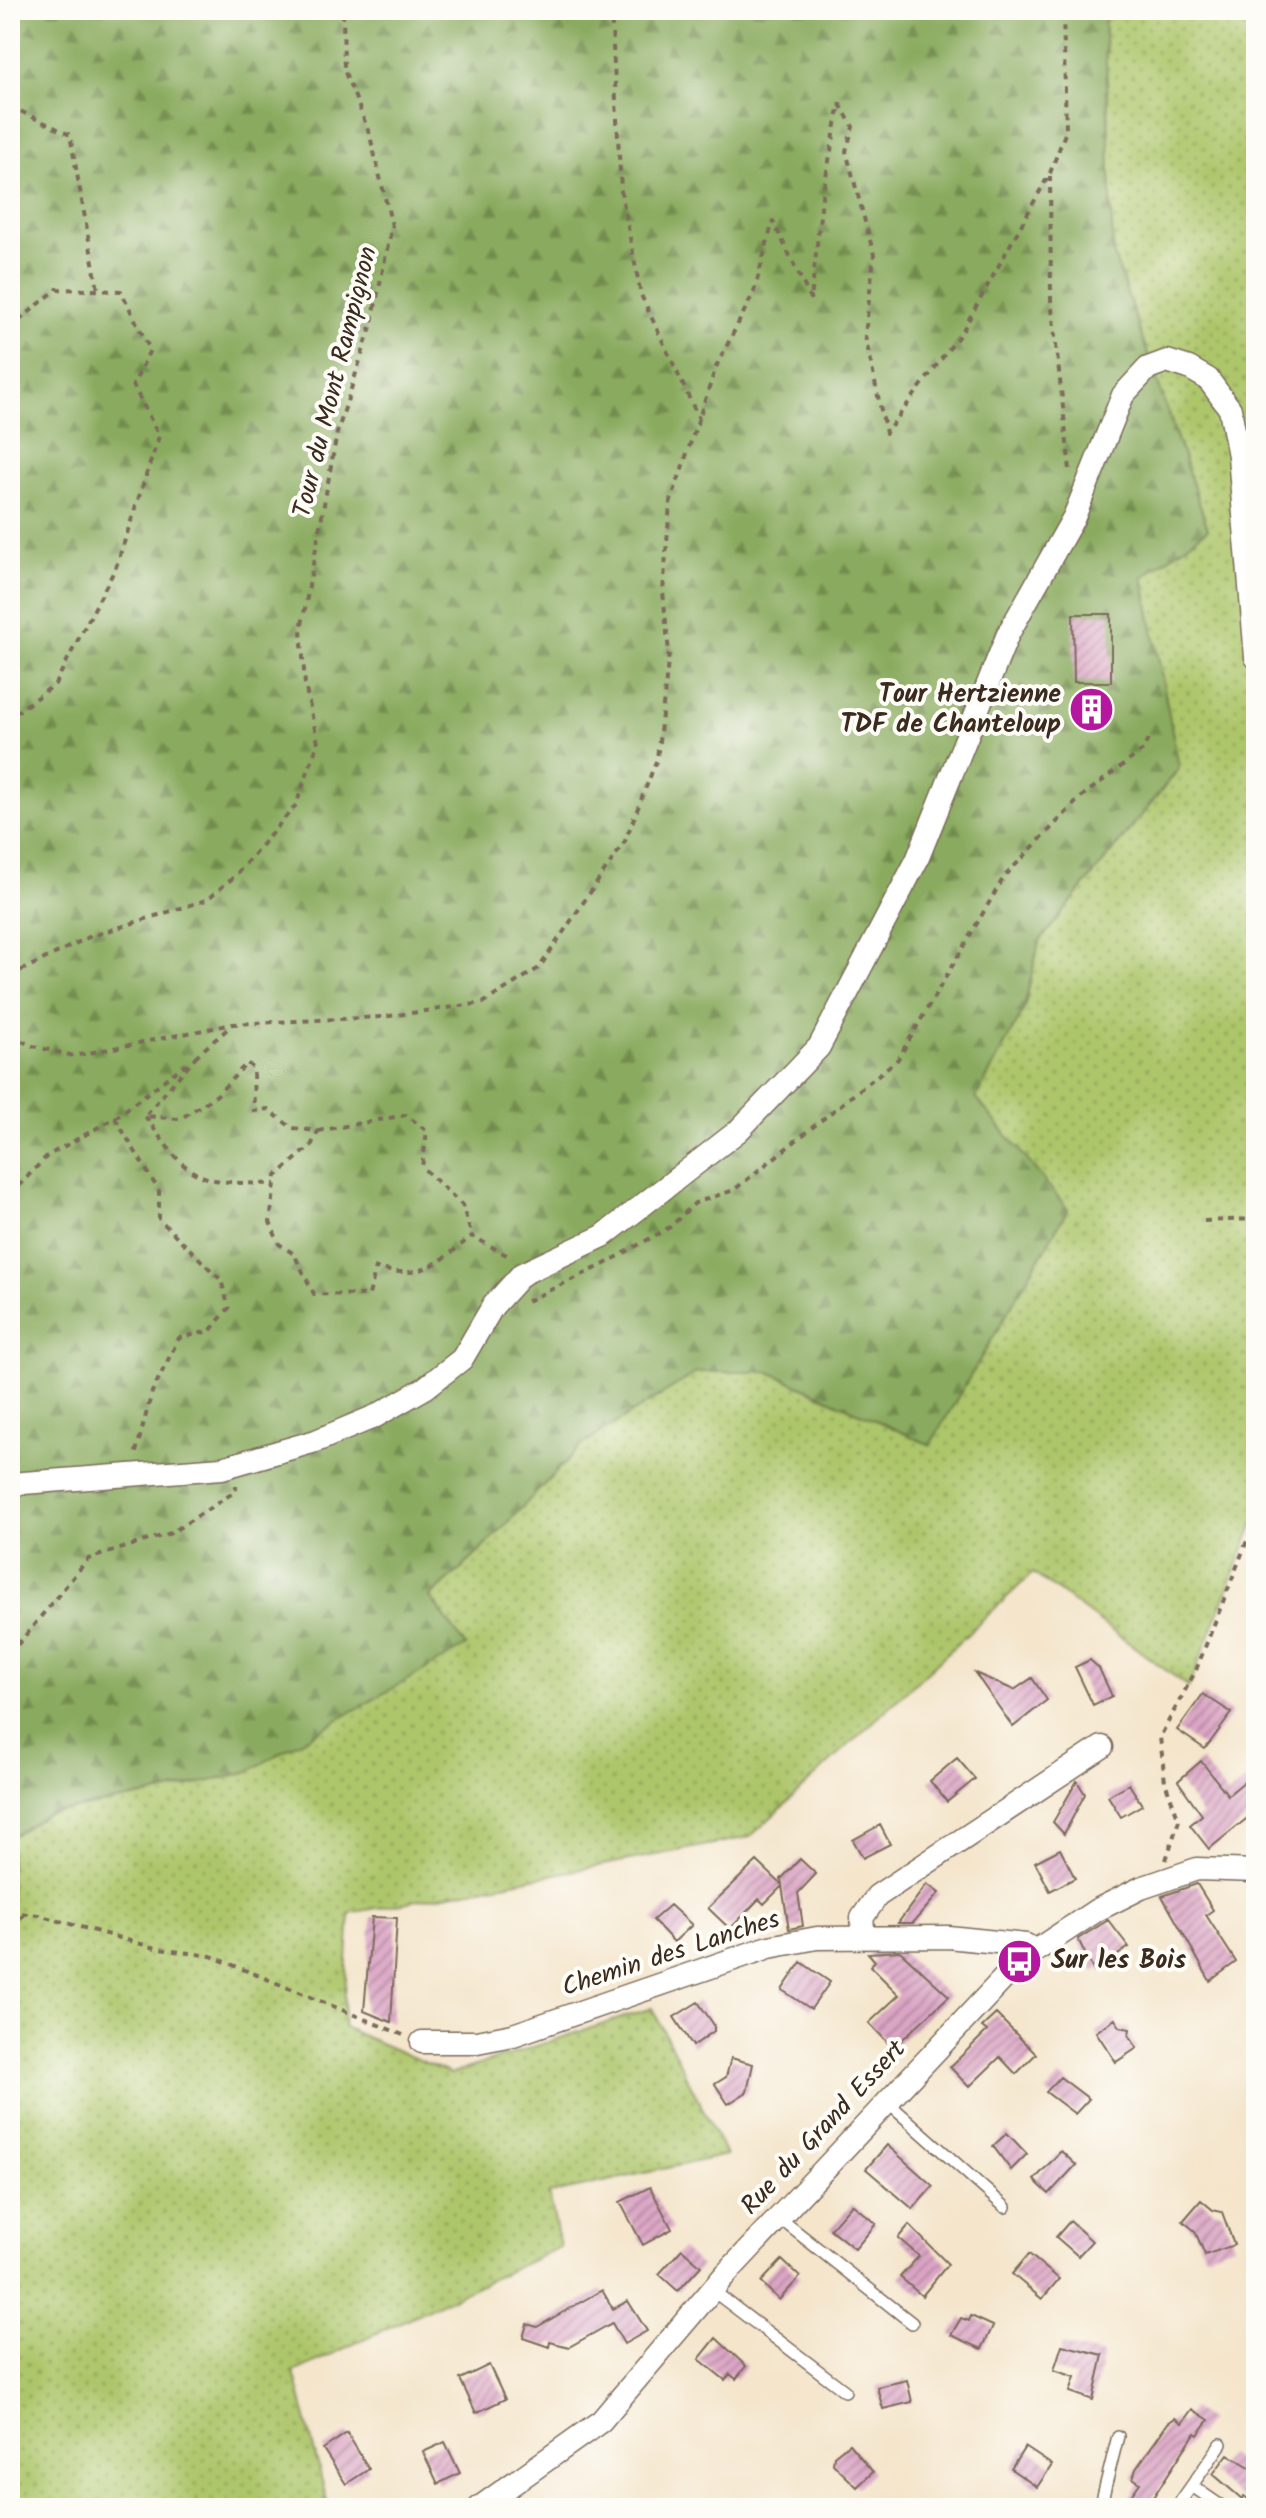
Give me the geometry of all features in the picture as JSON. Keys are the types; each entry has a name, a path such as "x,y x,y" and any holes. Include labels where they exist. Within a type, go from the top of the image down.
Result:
{"street":[{"path":"10,1484 134,1472 171,1473 233,1465 316,1441 376,1416 425,1388 462,1359 493,1306 522,1274 603,1236 738,1131 819,1047 917,860 1008,634 1074,517 1123,395 1148,368 1167,361 1189,368 1208,379 1230,409 1239,456 1256,657"},
{"path":"864,1936 862,1918 877,1896 1102,1747"},
{"name":"Rue du Grand Essert","path":"483,2507 601,2421 778,2217 1033,1949 1097,1910 1160,1881 1197,1869 1256,1871"},
{"name":"Chemin des Lanches","path":"422,2042 477,2042 513,2035 769,1947 817,1938 948,1937 1026,1945 1033,1949"}],"lane":[{"path":"886,2101 1005,2207"},
{"path":"778,2217 912,2323"},
{"path":"712,2290 845,2391"},
{"path":"1100,2508 1118,2436"},
{"path":"1176,2508 1221,2444"},
{"path":"1192,2486 1224,2508"}],"path":[{"name":"Tour du Mont Rampignon","path":"10,976 89,937 206,900 234,877 296,805 318,743 305,685 301,630 337,433 371,326 392,226 369,132 344,70 343,10"},
{"path":"611,10 621,191 641,295 700,421"},
{"path":"10,1036 33,1046 74,1056 233,1024 382,1017 483,1003 539,968 625,841 657,759 669,653 663,592 670,504 716,367 754,292 773,221 811,300 822,197 840,104 853,127 846,151 874,255 865,336 886,433 963,330 1050,173 1066,131 1063,10"},
{"path":"10,110 14,108 70,135 98,290"},
{"path":"1050,173 1051,300 1071,478"},
{"path":"10,328 57,289 121,291 150,350 133,385 159,436 116,567 55,684 10,717"},
{"path":"10,1195 47,1156 115,1118 233,1024"},
{"path":"145,1116 197,1055"},
{"path":"145,1116 180,1119 217,1095 247,1063 253,1068 254,1111 268,1109 292,1128 318,1131 406,1115 427,1131 422,1167 462,1205 472,1236 510,1256 522,1274"},
{"path":"145,1116 180,1166 216,1182 275,1184"},
{"path":"115,1118 159,1191 159,1219 221,1280 229,1308 210,1331 179,1338 152,1392 136,1442 134,1472"},
{"path":"318,1131 311,1146 276,1176 270,1222 279,1244 294,1254 314,1294 369,1295 376,1268 401,1274 432,1269 472,1236"},
{"path":"1204,1221 1256,1219"},
{"path":"10,1654 88,1559 171,1533 236,1491 233,1465"},
{"path":"1160,1881 1179,1820 1165,1782 1160,1737 1196,1670 1256,1518"},
{"path":"10,1912 159,1949 211,1956 422,2042"},
{"path":"10,1925 26,1914"}],"green space":[{"path":"10,10 1104,10 1113,253 1208,529 1143,577 1179,768 1039,942 1024,1009 976,1098 1068,1209 930,1445 770,1372 697,1372 583,1444 477,1554 430,1597 466,1646 247,1772 170,1791 46,1814 10,1838"},
{"path":"1104,10 1256,10 1256,508 1243,509 1256,631 1256,1158 1249,1163 1256,1189 1256,1518 1189,1687 1033,1573 750,1837 350,1913 343,2027 451,2074 652,2008 726,2155 549,2194 560,2247 294,2372 329,2508 10,2508 10,1838 46,1814 170,1791 465,1645 430,1597 477,1554 583,1444 697,1372 770,1372 930,1445 976,1098 1024,1009 1039,942 1179,769 1143,577 1208,529 1113,253"}],"building":[{"path":"1073,614 1111,614 1111,682 1074,682"},
{"name":"Tour Hertzienne TDF de Chanteloup","path":"1091,694 1102,709 1101,717 1094,721 1085,719 1082,711"},
{"path":"1090,1660 1099,1668 1112,1696 1093,1705 1075,1667"},
{"path":"975,1673 1014,1690 1032,1678 1047,1700 1013,1727"},
{"path":"1203,1694 1232,1713 1205,1749 1177,1730"},
{"path":"957,1758 975,1779 947,1802 930,1781"},
{"path":"1201,1761 1228,1795 1256,1772 1256,1811 1209,1849 1190,1825 1202,1815 1178,1781"},
{"path":"1077,1781 1085,1794 1064,1834 1053,1822"},
{"path":"1129,1784 1142,1805 1121,1817 1108,1796"},
{"path":"880,1825 890,1844 863,1858 853,1840"},
{"path":"1060,1849 1075,1878 1050,1891 1035,1862"},
{"path":"800,1859 816,1874 798,1893 803,1926 789,1929 782,1886 764,1904 759,1899 730,1929 708,1908 757,1861 782,1885 781,1879"},
{"path":"927,1884 939,1893 913,1923 898,1923"},
{"path":"1197,1884 1213,1910 1206,1915 1236,1962 1210,1981 1162,1896"},
{"path":"670,1905 692,1925 674,1942 653,1920"},
{"path":"372,1917 397,1918 391,2022 364,2011"},
{"path":"1108,1920 1129,1947 1094,1972 1078,1939"},
{"path":"900,1951 949,1996 893,2048 869,2023 899,1995 870,1966 875,1961 868,1953"},
{"path":"801,1962 830,1982 811,2009 782,1990"},
{"path":"698,2002 714,2025 714,2031 693,2046 674,2017"},
{"path":"996,2014 1036,2054 1016,2074 1000,2057 969,2087 950,2067 987,2031 982,2027"},
{"path":"1115,2019 1120,2027 1130,2029 1129,2035 1137,2048 1116,2062 1096,2032"},
{"path":"731,2058 753,2064 747,2092 728,2104 715,2084 726,2077"},
{"path":"1060,2077 1089,2099 1075,2114 1046,2092"},
{"path":"1007,2133 1027,2154 1011,2170 993,2146"},
{"path":"887,2145 933,2186 913,2209 866,2169"},
{"path":"1061,2151 1076,2165 1049,2194 1034,2180"},
{"path":"650,2187 672,2229 643,2245 620,2202"},
{"path":"1201,2200 1213,2210 1222,2212 1234,2245 1205,2255 1195,2231 1183,2221"},
{"path":"852,2204 876,2224 855,2249 830,2229"},
{"path":"1070,2221 1092,2241 1078,2256 1056,2237"},
{"path":"909,2225 948,2264 922,2296 900,2277 919,2256 898,2238"},
{"path":"682,2249 701,2266 678,2291 659,2274"},
{"path":"1029,2254 1059,2279 1042,2299 1012,2274"},
{"path":"782,2260 800,2277 779,2300 761,2282"},
{"path":"602,2290 613,2309 628,2301 647,2331 624,2344 612,2323 569,2347 550,2342 549,2347 523,2338 527,2324 537,2327"},
{"path":"971,2316 993,2326 982,2349 951,2335 961,2318 969,2321"},
{"path":"716,2338 746,2366 736,2379 730,2374 725,2380 699,2359"},
{"path":"1062,2345 1103,2355 1093,2400 1070,2392 1075,2377 1054,2370"},
{"path":"489,2365 505,2399 476,2413 460,2379"},
{"path":"907,2380 912,2402 883,2409 877,2387"},
{"path":"1192,2409 1209,2420 1198,2435 1195,2433 1146,2508 1130,2497 1140,2483 1133,2478 1136,2469 1168,2423 1175,2418 1182,2423"},
{"path":"347,2433 369,2469 346,2484 323,2449"},
{"path":"445,2442 460,2473 438,2484 423,2452"},
{"path":"849,2444 873,2472 857,2487 833,2464 834,2456"},
{"path":"1025,2447 1052,2465 1037,2487 1011,2469"},
{"path":"1228,2454 1256,2471 1256,2505 1244,2496 1242,2499 1213,2474"}],"place":[{"name":"Tour Hertzienne TDF de Chanteloup","path":"1092,710"},
{"name":"Sur les Bois","path":"1020,1961"}]}
